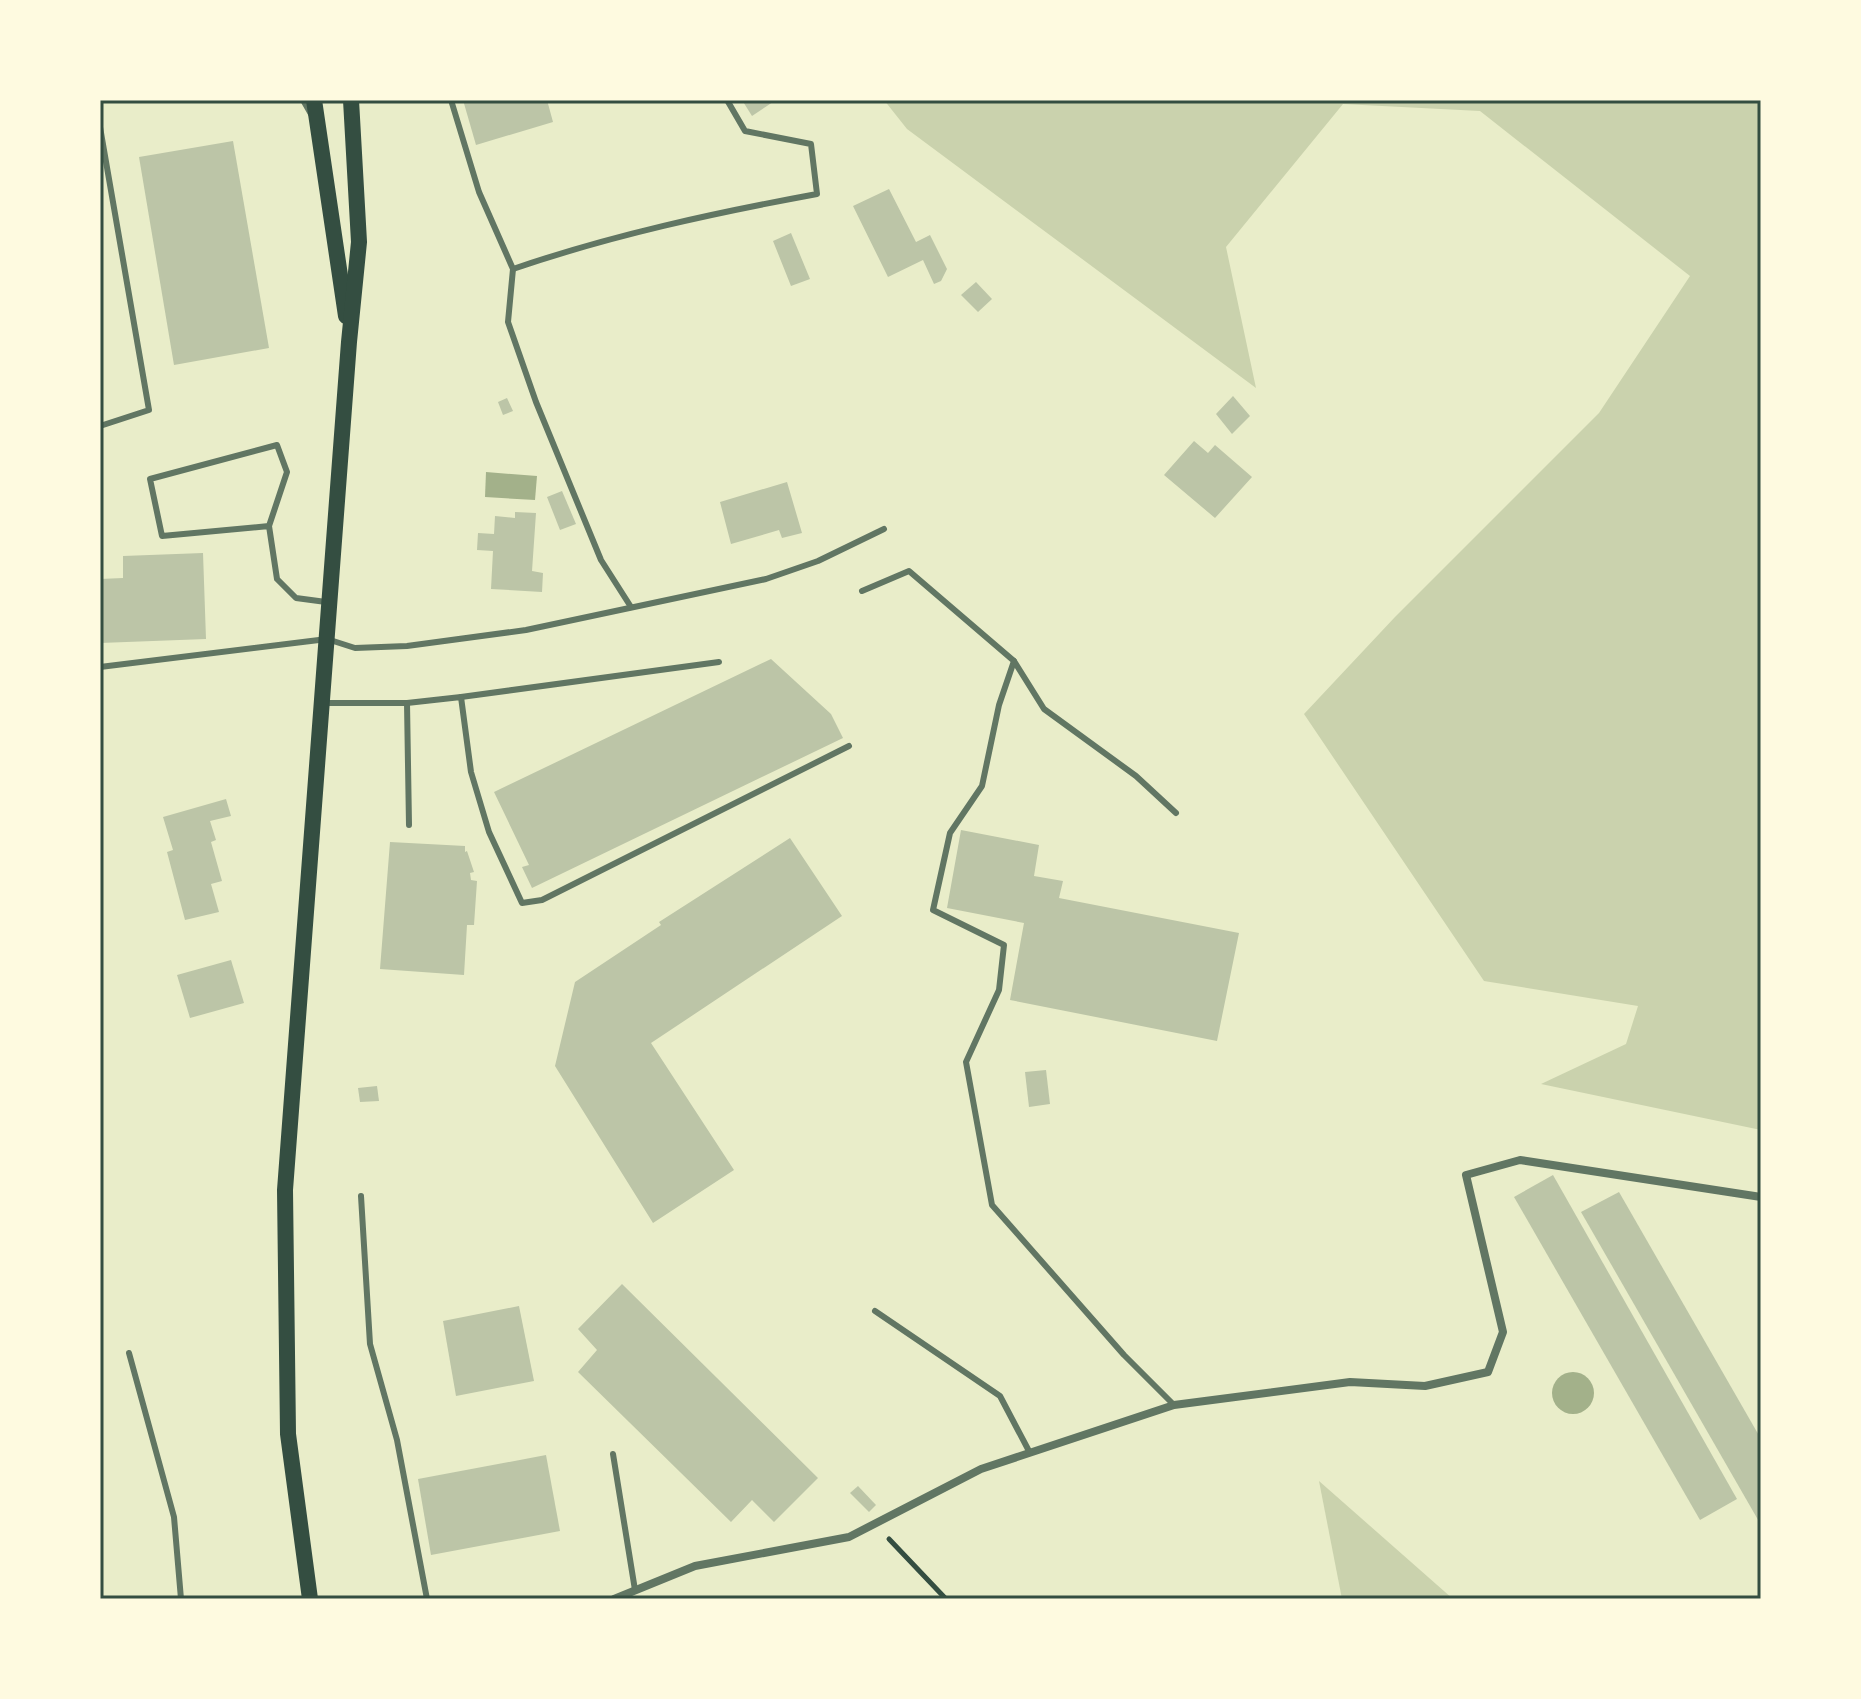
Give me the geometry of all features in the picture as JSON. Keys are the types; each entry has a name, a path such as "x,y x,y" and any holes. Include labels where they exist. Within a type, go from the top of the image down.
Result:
{"main road":[{"path":"314,100 349,342"},
{"path":"310,1599 288,1434 285,1190 359,242 351,100"}],"street":[{"path":"614,1599 695,1566 849,1537 981,1469 1174,1405 1350,1382 1425,1386 1488,1372 1503,1332 1466,1175 1520,1160 1761,1197"}],"lane":[{"path":"303,100 321,134"},
{"path":"451,100 479,192 513,269 508,322 536,402 601,560 631,607"},
{"path":"513,269 575,247 817,194 811,144 745,131 727,100"},
{"path":"100,127 149,410 100,426"},
{"path":"269,526 162,536 150,479 277,445 287,472 269,526 277,579 296,598 329,603"},
{"path":"100,667 327,639 355,648 407,646 526,630 766,579 818,561 884,529"},
{"path":"862,591 909,571 1014,661 1044,709 1136,776 1176,813"},
{"path":"1014,661 999,705 982,786 950,833 933,910 1004,945 999,990 966,1062 992,1205 1124,1355 1174,1405"},
{"path":"322,703 407,703 719,662"},
{"path":"461,697 471,772 489,832 522,903 542,900 849,746"},
{"path":"407,703 409,825"},
{"path":"361,1196 370,1344 397,1440 427,1599"},
{"path":"875,1311 1000,1396 1030,1453"},
{"path":"129,1353 174,1517 181,1599"},
{"path":"613,1454 635,1590"}],"path":[{"path":"875,1523 946,1599"}],"shaded area":[{"path":"884,100 1761,100 1761,1130 1541,1084 1626,1044 1638,1006 1484,981 1304,714 1395,617 1599,413 1690,276 1480,111 1343,104 1226,247 1256,388 907,129"},
{"path":"486,472 537,476 535,500 485,497"},
{"path":"1573,1372 1588,1378 1594,1393 1588,1408 1573,1414 1558,1408 1552,1393 1558,1378"},
{"path":"1319,1481 1453,1599 1342,1599"}],"building":[{"path":"463,100 547,100 553,122 476,145"},
{"path":"742,100 776,100 752,116"},
{"path":"233,141 269,348 174,365 139,157"},
{"path":"889,189 916,242 930,235 947,269 941,281 934,284 923,260 888,277 853,206"},
{"path":"791,233 810,279 791,286 773,241"},
{"path":"976,282 992,299 978,312 961,295"},
{"path":"1233,396 1250,416 1232,434 1216,414"},
{"path":"507,398 513,411 503,415 498,402"},
{"path":"1194,441 1208,453 1215,445 1252,477 1215,518 1164,475"},
{"path":"787,482 802,533 782,538 779,530 731,544 720,502"},
{"path":"562,491 576,524 560,530 547,497"},
{"path":"515,512 536,513 532,571 543,573 542,592 491,589 493,551 477,550 478,533 494,534 495,516 515,518"},
{"path":"203,553 206,639 100,643 100,579 123,578 123,556"},
{"path":"771,659 831,714 843,738 532,888 522,867 529,865 494,792"},
{"path":"226,799 231,816 210,821 216,840 211,842 222,881 211,884 219,912 185,920 167,852 173,850 163,817"},
{"path":"961,830 1039,845 1034,876 1063,881 1059,898 1239,933 1217,1041 1010,1000 1024,923 947,908"},
{"path":"790,838 842,916 651,1043 734,1170 653,1223 555,1066 575,982 661,925 659,922"},
{"path":"390,842 465,846 474,872 470,873 471,880 477,881 474,925 467,925 464,975 380,969"},
{"path":"231,960 244,1003 190,1018 177,975"},
{"path":"1046,1070 1050,1104 1029,1107 1025,1072"},
{"path":"377,1086 379,1101 360,1102 358,1088"},
{"path":"1553,1175 1737,1499 1700,1520 1514,1197"},
{"path":"1619,1192 1761,1439 1761,1525 1581,1212"},
{"path":"622,1284 818,1478 774,1522 752,1500 731,1522 578,1372 597,1350 578,1329"},
{"path":"519,1306 534,1381 456,1396 443,1321"},
{"path":"546,1455 560,1531 431,1555 418,1479"},
{"path":"858,1486 876,1505 869,1512 850,1493"}]}
